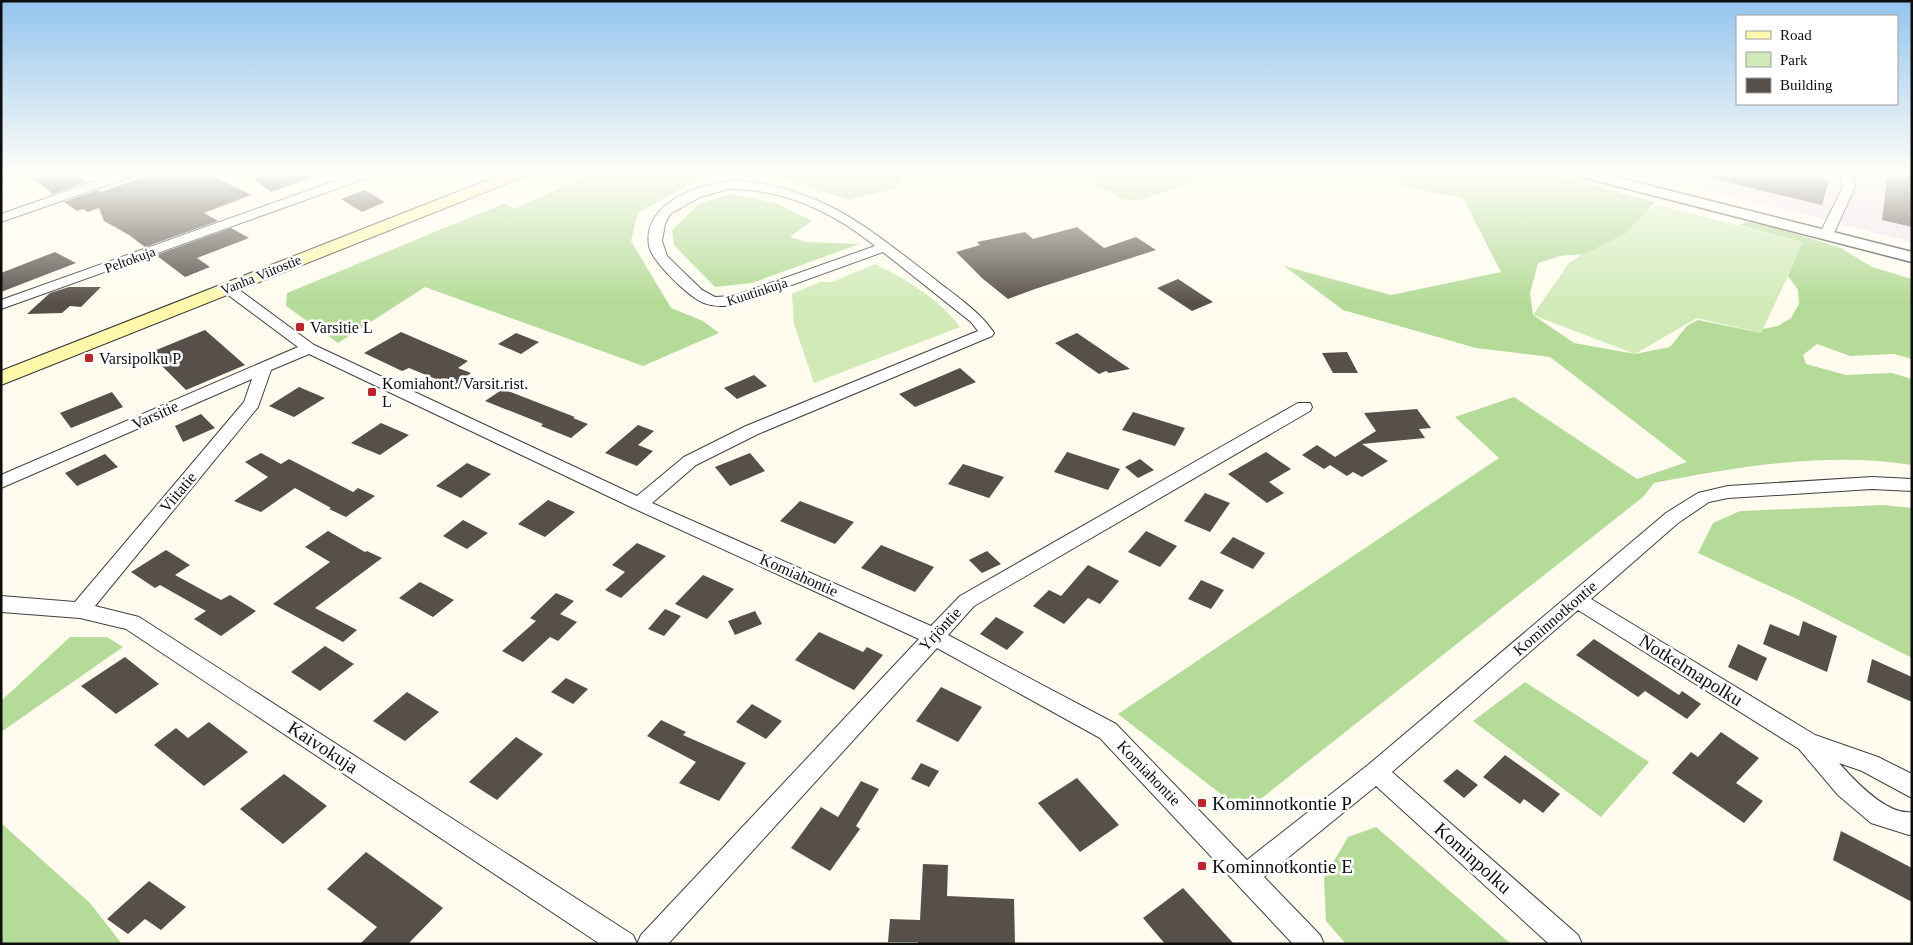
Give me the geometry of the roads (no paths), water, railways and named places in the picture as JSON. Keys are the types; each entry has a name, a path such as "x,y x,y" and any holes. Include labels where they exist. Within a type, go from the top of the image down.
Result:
{"main road":[{"name":"Vanha Viitostie","path":"1,379 411,216"}],"street":[{"name":"Peltokuja","path":"1,305 247,216"},
{"name":"Kuutinkuja","path":"663,216 657,231 656,249 668,265 695,293 708,301 720,304 737,300 885,247"},
{"name":"Kuutinkuja","path":"639,504 690,461 752,430 986,333 976,319 862,228 843,216"},
{"path":"1756,216 1912,257"},
{"path":"1826,235 1835,216"},
{"name":"Komiahontie","path":"229,288 308,348 639,504 933,636 1108,731 1247,875 1310,944"},
{"name":"Varsitie","path":"1,482 308,348"},
{"name":"Viitatie","path":"80,610 252,404 264,367"},
{"name":"Yrjöntie","path":"650,944 967,601 1304,407"},
{"name":"Kominnotkontie","path":"1247,875 1376,772 1672,518 1704,497 1728,492 1872,483 1912,484"},
{"name":"Notkelmapolku","path":"1576,599 1806,742 1870,764 1912,788"},
{"name":"Kaivokuja","path":"1,604 80,610 132,623 624,944"},
{"name":"Notkelmapolku","path":"1806,742 1846,788 1879,815 1909,824 1912,823"},
{"name":"Kominpolku","path":"1376,772 1569,944"}],"place":[{"name":"Varsitie L","path":"300,327"},
{"name":"Varsipolku P","path":"89,358"},
{"name":"Komiahont./Varsit.rist. L","path":"372,392"},
{"name":"Kominnotkontie P","path":"1202,803"},
{"name":"Kominnotkontie E","path":"1202,866"}]}
